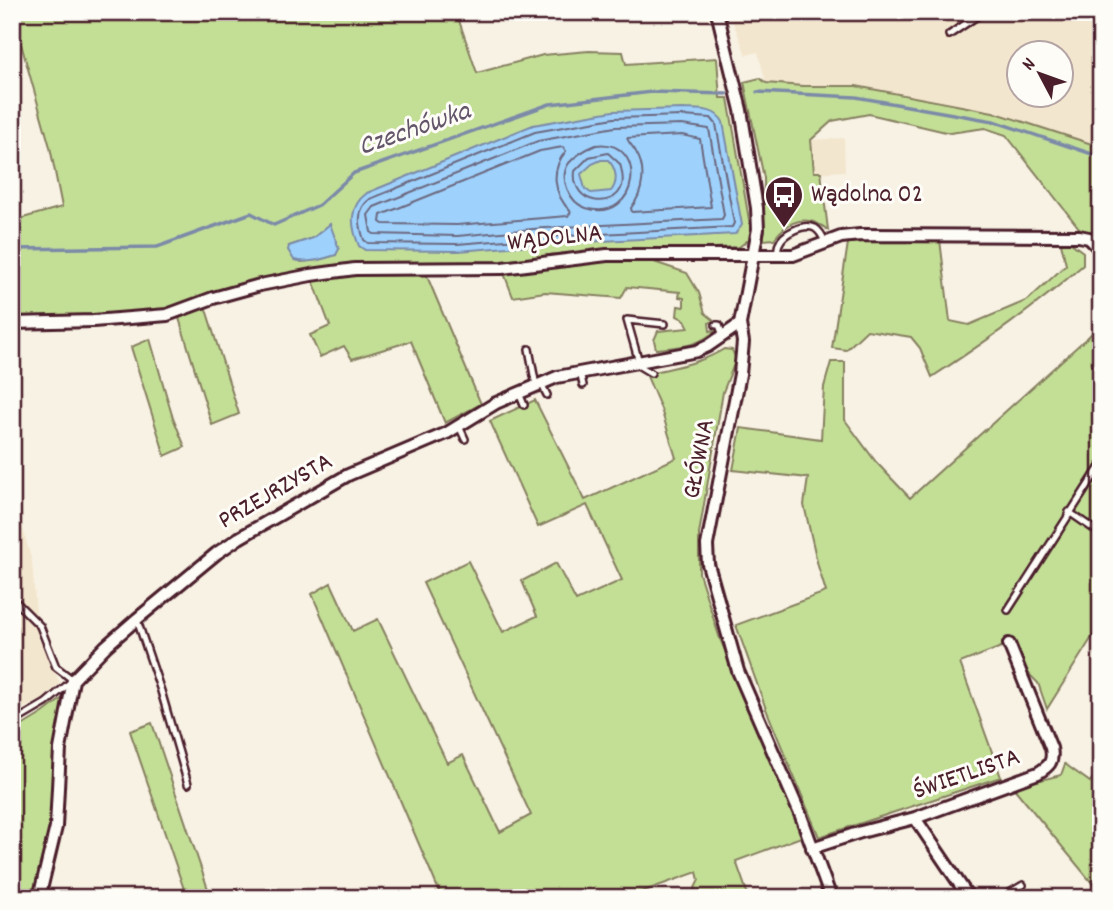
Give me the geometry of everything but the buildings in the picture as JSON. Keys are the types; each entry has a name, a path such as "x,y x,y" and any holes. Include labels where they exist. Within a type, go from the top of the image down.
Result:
{"street":[{"name":"GŁÓWNA","path":"717,12 741,110 758,229 740,324 743,342 740,374 709,536 708,564 738,671 801,816 831,898"},
{"name":"WĄDOLNA","path":"12,323 93,321 167,315 260,285 355,270 502,268 607,255 793,255 841,237 883,234 1079,236 1089,238 1101,250"},
{"name":"PRZEJRZYSTA","path":"73,680 137,619 217,553 348,475 447,433 496,403 557,377 697,351 740,324"},
{"name":"ŚWIETLISTA","path":"812,849 861,832 915,818 1038,774 1049,766 1053,757 1051,748 1009,644"},
{"path":"38,898 56,827 60,749 73,680"},
{"path":"915,818 969,898"}],"lane":[{"path":"949,35 983,12"},
{"path":"778,256 779,244 785,234 806,226 821,233 825,242"},
{"path":"650,373 636,362 627,320 665,324"},
{"path":"716,325 719,325 723,336"},
{"path":"529,349 539,384 547,395"},
{"path":"580,372 583,385"},
{"path":"519,393 524,405"},
{"path":"459,426 465,439"},
{"path":"1008,610 1101,466"},
{"path":"1069,512 1101,534"},
{"path":"12,598 40,626 57,667 73,680 46,703 12,723"},
{"path":"137,619 188,784"},
{"path":"1001,898 1023,885"}],"shaded area":[{"path":"729,12 1101,12 1101,147 993,112 766,83 758,52 746,55"},
{"path":"844,138 845,171 814,173 811,140"},
{"path":"12,503 23,528 32,562 38,637 60,683 43,699 12,714"}],"green space":[{"path":"12,12 456,12 477,73 543,55 589,51 623,52 626,64 717,58 720,98 728,98 752,237 739,247 557,254 494,263 347,264 278,276 210,293 161,312 12,321 12,221 62,207 50,147","holes":["330,225 336,255 301,262 289,246 313,238"]},
{"path":"760,78 766,83 856,86 993,112 1101,147 1101,240 1079,228 1006,135 985,128 950,133 869,114 832,121 811,140 814,172 821,172 828,230 813,222 799,221 786,227 774,239 764,240 764,178 744,82"},
{"path":"940,240 950,321 969,325 1028,300 1066,265 1061,243 1071,243 1083,252 1083,265 1010,324 932,377 920,348 911,337 867,330 846,350 832,348 848,243"},
{"path":"633,255 687,273 699,293 705,313 715,321 709,323 710,331 717,329 696,343 656,349 654,340 658,331 689,328 685,320 677,316 678,306 684,307 684,298 679,297 680,292 627,287 621,298 545,292 513,297 502,268"},
{"path":"424,269 481,404 445,423 411,341 352,359 344,346 320,357 310,335 330,326 311,275"},
{"path":"205,306 239,414 212,425 179,318"},
{"path":"1101,325 1101,623 1047,709 1038,683 1027,672 1009,644 960,663 1001,777 819,837 766,709 736,625 826,592 804,505 808,478 733,470 741,428 821,439 824,387 831,362 845,362 845,420 876,462 910,498"},
{"path":"150,339 172,415 185,447 165,456 131,347"},
{"path":"724,349 732,350 736,359 723,392 699,534 699,573 720,639 804,836 736,861 749,898 690,898 699,880 697,872 624,898 442,898 312,594 331,583 353,631 378,619 447,763 463,755 500,832 531,815 423,583 468,561 503,632 537,616 522,581 556,563 576,601 622,580 587,505 538,527 490,421 535,400 585,500 676,458 661,409 646,374 696,362"},
{"path":"64,697 55,753 50,829 34,898 22,898 12,867 12,732"},
{"path":"152,723 211,898 187,898 130,731"},
{"path":"1065,764 1090,782 1101,766 1101,894 1013,787 1061,775"}],"water":[{"path":"683,109 711,112 720,117 742,225 735,234 458,251 365,250 359,246 353,217 357,204 367,193 533,125 613,111","holes":["608,160 616,175 611,191 591,193 585,189 581,174 592,164"]},
{"path":"330,224 339,249 336,255 310,261 294,260 288,250 289,246 313,238"}],"waterway":[{"name":"Czechówka","path":"12,249 157,247 251,213 274,225 319,205 354,173 550,104 652,92 727,94"},
{"name":"Czechówka","path":"757,92 856,97 993,121 1101,157"}],"place":[{"name":"Wądolna 02","path":"784,229"}]}
